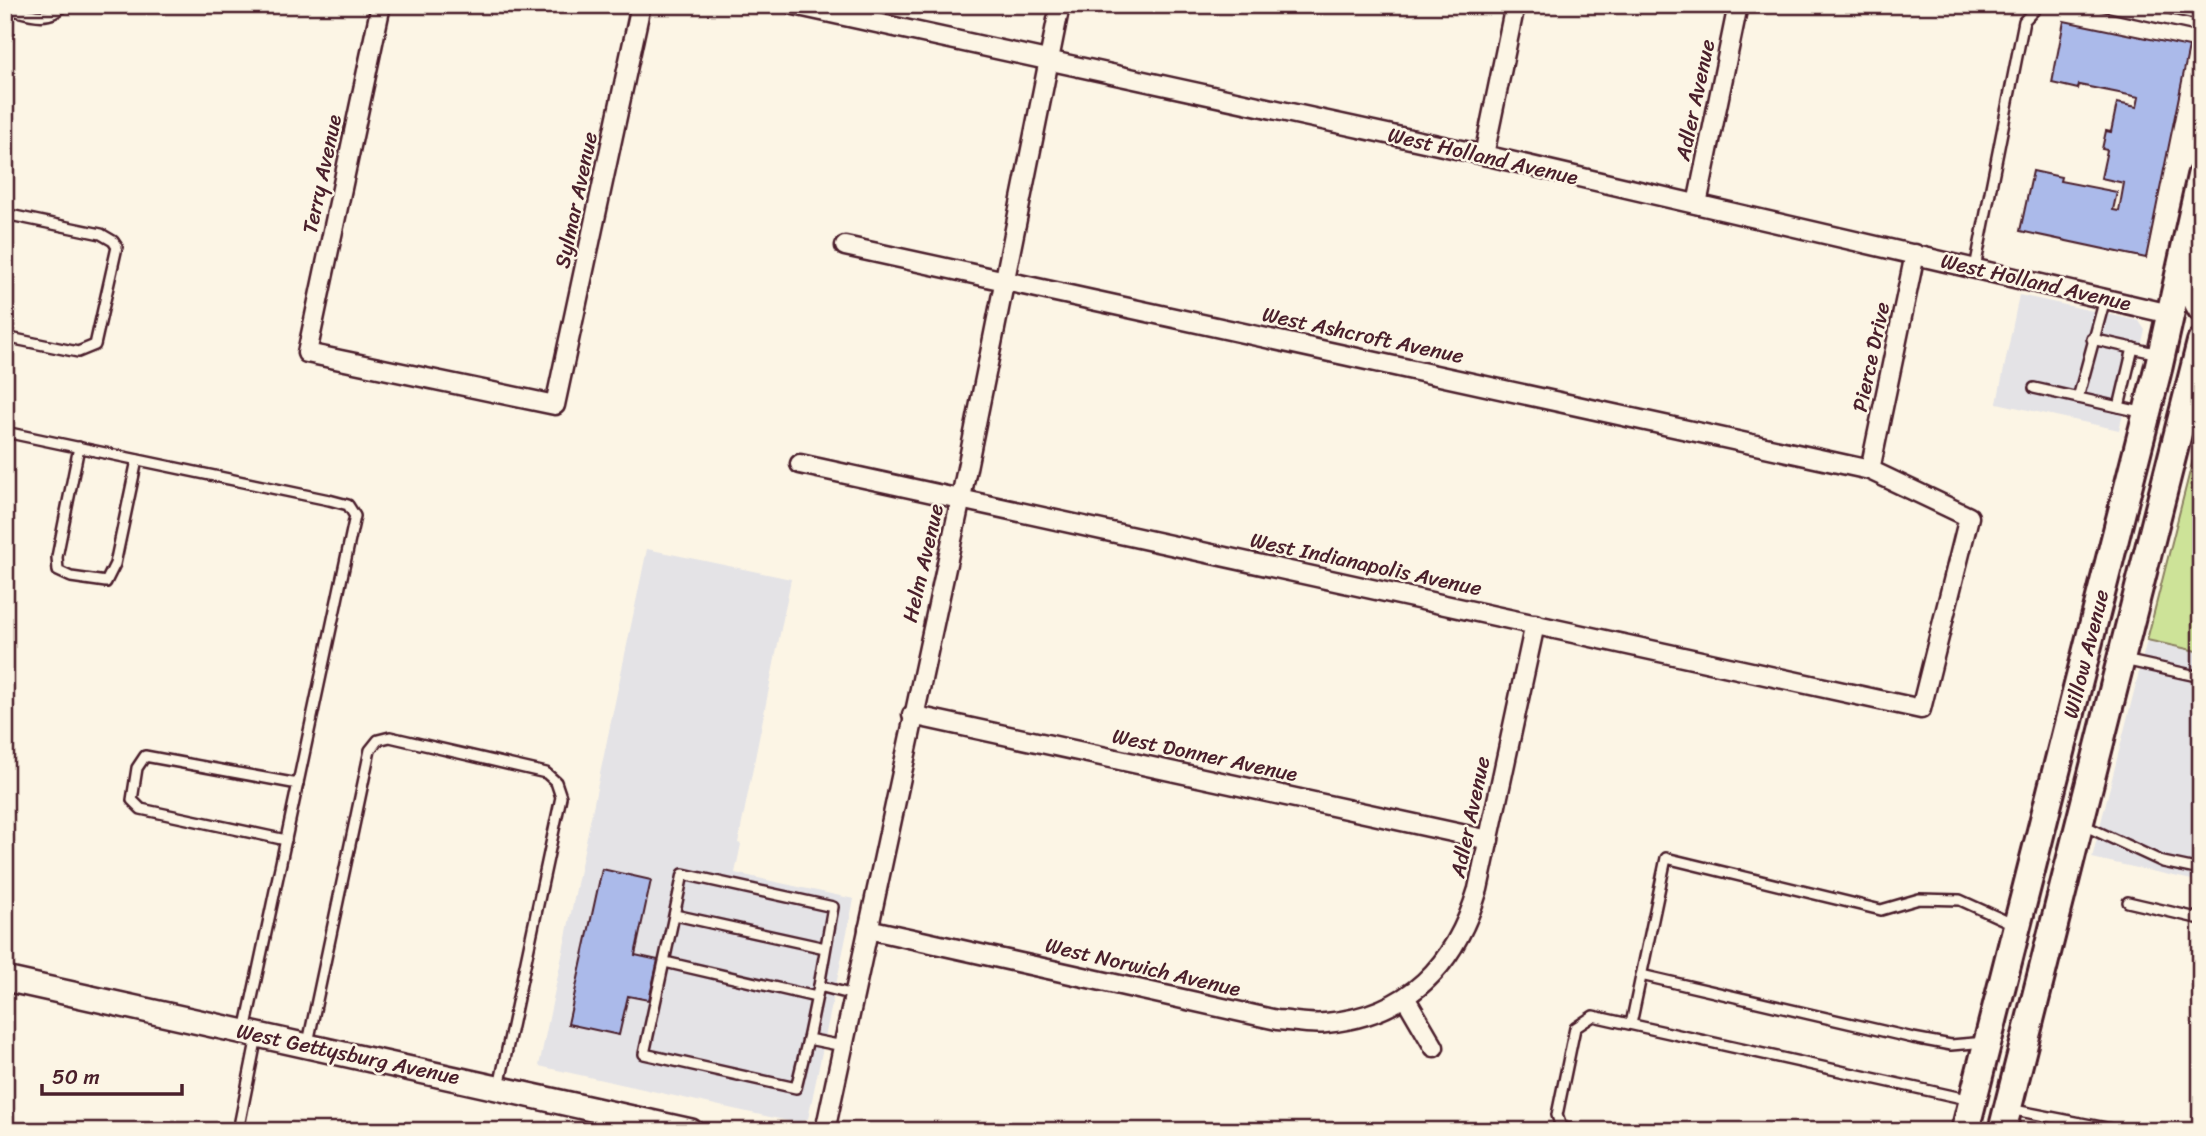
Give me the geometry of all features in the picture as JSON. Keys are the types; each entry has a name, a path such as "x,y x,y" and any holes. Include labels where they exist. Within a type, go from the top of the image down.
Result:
{"main road":[{"name":"Willow Avenue","path":"1965,1131 2161,355 2201,176"},
{"path":"2201,249 2195,288 2195,300 2201,308"},
{"path":"2155,518 2155,463 2186,330 2183,320 2170,314"},
{"name":"Willow Avenue","path":"2005,1119 2201,342"},
{"path":"2079,823 2067,807 2068,787 2093,693 2094,677 2085,654"},
{"path":"2038,842 2047,855 2049,868 2029,954 2031,964 2041,973"},
{"path":"2005,1119 1994,1080 2019,974 2021,951 2016,925"}],"street":[{"name":"Terry Avenue","path":"381,5 307,353 555,405"},
{"name":"Sylmar Avenue","path":"555,405 641,5"},
{"name":"West Holland Avenue","path":"794,5 1483,155 2170,314"},
{"name":"Helm Avenue","path":"825,1131 912,715 961,498 1060,5"},
{"path":"1483,155 1515,5"},
{"name":"Adler Avenue","path":"1697,204 1738,5"},
{"name":"West Ashcroft Avenue","path":"845,246 1870,470 1969,517 1921,709"},
{"name":"Pierce Drive","path":"1870,470 1915,254"},
{"name":"West Indianapolis Avenue","path":"800,464 1921,709"},
{"name":"Adler Avenue","path":"1406,999 1434,974 1454,948 1470,918 1535,624"},
{"name":"West Donner Avenue","path":"912,715 1489,840"},
{"name":"West Norwich Avenue","path":"868,929 1277,1020 1324,1024 1369,1015 1406,999"},
{"name":"West Gettysburg Avenue","path":"5,979 691,1131"},
{"path":"1406,999 1434,1048"}],"lane":[{"path":"5,8 52,16 63,5"},
{"path":"1975,268 2024,21 2039,5"},
{"path":"2102,5 2201,27"},
{"path":"5,214 100,234 113,241 117,247 95,345 78,352 5,337"},
{"path":"2078,398 2105,298"},
{"path":"2092,339 2161,355"},
{"path":"2119,407 2133,348"},
{"path":"2034,388 2146,414"},
{"path":"5,432 329,500 348,505 355,516 286,840 251,1033 238,1131"},
{"path":"79,447 57,557 58,571 71,577 106,582 115,564 137,460"},
{"path":"2121,659 2201,677"},
{"path":"307,1045 370,750 378,740 390,737 546,773 561,797 499,1087"},
{"path":"286,840 141,809 132,800 136,768 145,756 298,784"},
{"path":"2079,823 2163,862 2201,870"},
{"path":"1631,1024 1666,858 1881,910 1919,899 1960,900 2016,925"},
{"path":"683,874 833,907 825,948 796,1088 644,1054 683,874"},
{"path":"2128,902 2201,919"},
{"path":"675,915 825,948"},
{"path":"665,962 816,997"},
{"path":"1641,975 1913,1038 1951,1045 1987,1042"},
{"path":"819,986 854,995"},
{"path":"1577,1131 1561,1127 1557,1115 1575,1028 1593,1016 1972,1100"},
{"path":"808,1039 843,1046"},
{"path":"2005,1119 2122,1131"}],"shaded area":[{"path":"2019,295 2139,321 2145,330 2119,430 1997,403"},
{"path":"647,549 791,579 738,843 741,844 735,873 854,899 808,1119 797,1123 539,1066"},
{"path":"2147,640 2201,652 2201,882 2092,858"}],"green space":[{"path":"2201,428 2201,652 2147,640"}],"building":[{"path":"2064,21 2189,47 2146,258 2020,231 2033,171 2061,177 2060,181 2117,192 2113,210 2119,211 2124,183 2101,178 2107,150 2102,149 2106,131 2111,132 2117,103 2137,107 2139,97 2079,85 2078,89 2052,83"},
{"path":"602,869 651,880 635,955 658,960 649,1000 628,996 619,1035 568,1024"}]}
